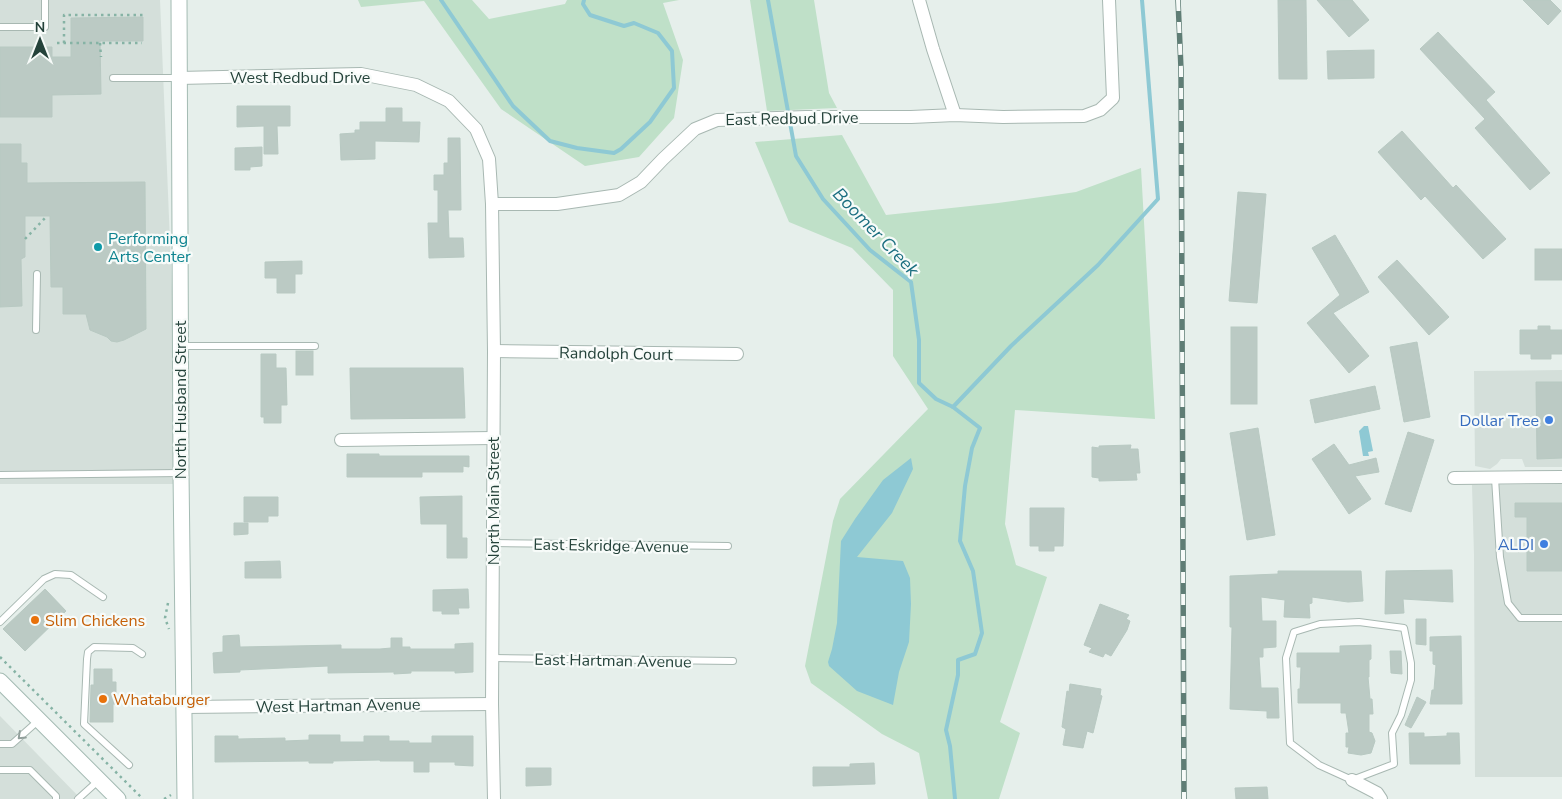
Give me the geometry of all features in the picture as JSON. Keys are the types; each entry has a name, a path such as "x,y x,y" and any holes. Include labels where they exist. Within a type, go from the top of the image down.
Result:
{"street":[{"name":"North Husband Street","path":"179,0 181,473 186,799"},
{"path":"919,0 955,115"},
{"name":"East Redbud Drive","path":"492,204 557,204 619,195 642,182 695,129 717,120 955,115 1003,117 1084,116 1100,110 1113,98 1109,0"},
{"name":"West Redbud Drive","path":"179,78 362,74 416,86 449,101 476,129 489,159 492,204"},
{"name":"North Main Street","path":"492,204 494,351 492,704 494,799"},
{"name":"Randolph Court","path":"494,351 737,354"},
{"path":"340,440 493,438"},
{"path":"1454,478 1562,477"},
{"path":"0,681 99,780 114,798"},
{"name":"West Hartman Avenue","path":"185,706 492,704"},
{"path":"1352,780 1377,792 1381,799"}],"lane":[{"path":"0,27 46,27 45,0"},
{"path":"113,78 179,78"},
{"path":"36,330 37,274"},
{"path":"180,346 315,346"},
{"path":"0,475 181,473"},
{"path":"1495,478 1500,557 1508,603 1520,618 1562,618"},
{"name":"East Eskridge Avenue","path":"493,543 728,546"},
{"path":"0,622 44,578 55,574 70,575 103,597"},
{"path":"1359,622 1404,628 1412,663 1411,680 1401,716 1392,733 1394,764 1352,780 1318,765 1290,743 1286,658 1294,632 1320,624 1359,622"},
{"path":"129,764 84,724 87,658 88,652 94,647 132,648 142,654"},
{"name":"East Hartman Avenue","path":"492,658 733,661"},
{"path":"0,744 12,744 38,720"},
{"path":"0,770 30,770 56,796 56,799"},
{"path":"78,799 99,780"}],"path":[{"path":"64,43 64,15 143,15"},
{"path":"57,43 142,43"},
{"path":"100,43 101,57"},
{"path":"25,239 47,216"},
{"path":"0,657 143,799"}],"shaded area":[{"path":"0,0 160,0 180,484 0,484"},
{"path":"1562,370 1562,467 1525,467 1522,459 1501,459 1490,469 1475,466 1474,371"},
{"path":"1562,484 1562,777 1475,777 1472,485"},
{"path":"0,716 81,799 0,799"}],"green space":[{"path":"358,0 472,0 489,19 565,4 567,0 679,0 663,3 683,60 674,118 639,157 585,166 501,109 424,1 361,7"},
{"path":"750,0 814,0 829,93 837,108 767,111"},
{"path":"842,135 886,215 998,203 1076,192 1141,168 1155,419 1015,410 1005,524 1016,565 1047,577 1000,722 1020,733 999,799 928,799 919,753 882,734 811,683 805,666 833,521 840,499 928,409 893,356 893,290 852,248 789,222 755,142"}],"water":[{"path":"1364,426 1368,426 1373,451 1368,452 1369,456 1363,456 1359,431"},
{"path":"911,458 913,469 892,513 857,557 903,561 910,578 909,642 899,672 893,705 857,691 829,666 828,662 837,623 841,541 883,480"}],"building":[{"path":"1278,0 1306,0 1307,79 1279,79"},
{"path":"1317,0 1352,0 1369,20 1349,37"},
{"path":"1523,0 1550,0 1561,11 1548,25"},
{"path":"143,17 143,41 100,41 101,94 52,95 52,117 0,117 0,47 52,47 52,57 71,57 71,18"},
{"path":"1438,32 1495,92 1486,100 1550,173 1530,190 1475,128 1485,119 1420,49"},
{"path":"1374,50 1374,78 1328,79 1327,51"},
{"path":"237,106 290,106 290,126 277,126 278,154 264,154 264,126 237,127"},
{"path":"386,108 402,108 402,122 420,122 419,142 375,141 375,159 341,160 340,134 355,133 355,130 360,130 360,122 386,122"},
{"path":"1402,131 1453,188 1456,185 1506,239 1483,259 1425,196 1421,200 1378,152"},
{"path":"448,138 460,138 461,210 448,210 449,238 463,238 464,257 429,258 428,223 438,223 438,190 434,190 434,175 444,175 444,163 448,163"},
{"name":"Performing Arts Center","path":"0,144 21,144 21,163 27,163 27,183 145,182 146,329 124,340 111,341 107,337 90,330 86,314 63,314 63,287 51,287 50,216 25,216 25,257 21,259 22,306 0,307"},
{"path":"262,147 262,166 250,167 250,170 235,170 235,148"},
{"path":"1238,192 1266,194 1257,303 1229,301"},
{"path":"1335,235 1369,292 1333,313 1369,356 1349,373 1307,323 1340,295 1312,248"},
{"path":"1535,249 1562,249 1562,280 1535,280"},
{"path":"1397,260 1449,317 1429,335 1378,277"},
{"path":"302,261 302,274 295,274 295,293 277,293 277,278 265,278 265,262"},
{"path":"1538,326 1550,326 1550,330 1562,330 1562,354 1551,354 1551,359 1531,359 1531,354 1520,354 1520,330 1538,330"},
{"path":"1231,327 1257,327 1257,404 1231,404"},
{"path":"1417,342 1430,417 1404,422 1390,347"},
{"path":"296,351 313,351 313,375 296,375"},
{"path":"261,354 276,354 276,368 286,368 287,405 281,405 281,423 264,423 264,417 261,417"},
{"path":"350,368 463,368 465,418 351,419"},
{"name":"Dollar Tree","path":"1536,382 1562,382 1562,458 1537,459"},
{"path":"1375,386 1380,409 1315,423 1310,400"},
{"path":"1258,428 1275,535 1247,540 1230,433"},
{"path":"1408,432 1434,440 1411,512 1385,504"},
{"path":"1334,444 1349,465 1376,458 1379,472 1355,476 1371,499 1349,514 1312,459"},
{"path":"1131,445 1130,449 1138,449 1140,473 1136,473 1137,480 1099,481 1099,478 1092,477 1092,447"},
{"path":"347,454 469,456 469,467 463,466 463,472 422,472 422,477 347,477"},
{"path":"462,496 462,538 467,538 467,558 447,558 447,524 421,524 420,497"},
{"path":"244,497 278,497 278,516 268,516 268,522 244,522"},
{"name":"ALDI","path":"1515,503 1562,503 1562,571 1527,571 1527,517 1515,517"},
{"path":"1030,508 1064,508 1063,546 1054,546 1054,551 1039,551 1039,546 1030,546"},
{"path":"234,523 248,523 248,534 234,535"},
{"path":"280,561 281,578 245,578 245,562"},
{"path":"1452,570 1453,602 1403,599 1404,613 1385,614 1386,571"},
{"path":"1278,571 1361,571 1363,601 1348,602 1312,597 1312,603 1309,604 1310,618 1284,617 1285,600 1261,597 1262,621 1276,621 1276,647 1263,648 1263,657 1259,657 1261,688 1278,688 1279,718 1267,718 1267,711 1230,709 1232,627 1230,627 1230,576 1278,574"},
{"name":"Slim Chickens","path":"45,589 66,611 25,651 3,629"},
{"path":"468,589 469,608 458,608 459,614 442,614 442,611 433,611 433,590"},
{"path":"1100,604 1129,615 1126,619 1130,621 1127,630 1111,656 1105,653 1103,657 1089,652 1092,648 1084,645"},
{"path":"1416,619 1426,619 1426,645 1416,644"},
{"path":"239,635 240,647 341,645 341,649 380,649 391,648 391,638 402,638 402,647 410,647 410,649 455,649 455,644 473,643 473,672 328,673 328,666 214,673 213,653 223,652 223,636"},
{"path":"1461,636 1462,704 1430,704 1432,690 1434,690 1436,665 1433,664 1433,651 1430,651 1430,637"},
{"path":"1371,645 1368,677 1373,714 1369,714 1369,732 1372,733 1375,741 1371,753 1361,755 1348,753 1349,747 1346,747 1346,733 1349,733 1346,713 1341,713 1341,703 1298,703 1301,667 1297,667 1297,653 1340,653 1340,646"},
{"path":"1390,651 1401,651 1402,674 1391,673"},
{"name":"Whataburger","path":"94,669 112,669 112,682 116,682 116,704 113,704 113,722 90,722 91,685 94,685"},
{"path":"1070,684 1101,689 1100,695 1102,696 1093,733 1087,731 1083,748 1063,745 1066,729 1062,727 1067,691 1069,692"},
{"path":"1417,697 1426,702 1411,728 1405,725"},
{"path":"1409,733 1424,733 1424,737 1447,736 1447,733 1459,733 1460,764 1410,764"},
{"path":"309,735 340,735 340,742 364,742 364,736 389,736 389,741 409,741 409,743 432,743 432,736 473,736 473,766 455,765 455,762 429,762 429,772 414,772 414,761 333,761 333,763 309,763 309,761 215,762 215,736 238,736 238,739 285,738 285,741 309,740"},
{"path":"874,763 875,784 813,786 813,767 850,767 850,764"},
{"path":"526,768 551,768 551,785 526,786"},
{"path":"1267,787 1268,799 1236,799 1235,788"}],"waterway":[{"name":"Boomer Creek","path":"441,0 513,106 550,141 577,148 614,153 621,149 650,122 674,88 672,51 658,33 634,23 624,26 590,15 583,4 584,0"},
{"name":"Boomer Creek","path":"768,0 796,156 823,199 870,250 911,282 919,340 919,383 936,399 953,407 980,428 972,448 965,486 960,541 973,571 982,633 975,654 958,660 958,675 946,730 950,746 955,799"},
{"path":"953,407 1011,346 1098,265 1158,199 1142,0"}],"railway":[{"path":"1178,0 1181,69 1184,799"}],"place":[{"name":"Performing Arts Center","path":"98,247"},
{"name":"Dollar Tree","path":"1549,420"},
{"name":"ALDI","path":"1544,544"},
{"name":"Slim Chickens","path":"35,620"},
{"name":"Whataburger","path":"103,699"}]}
